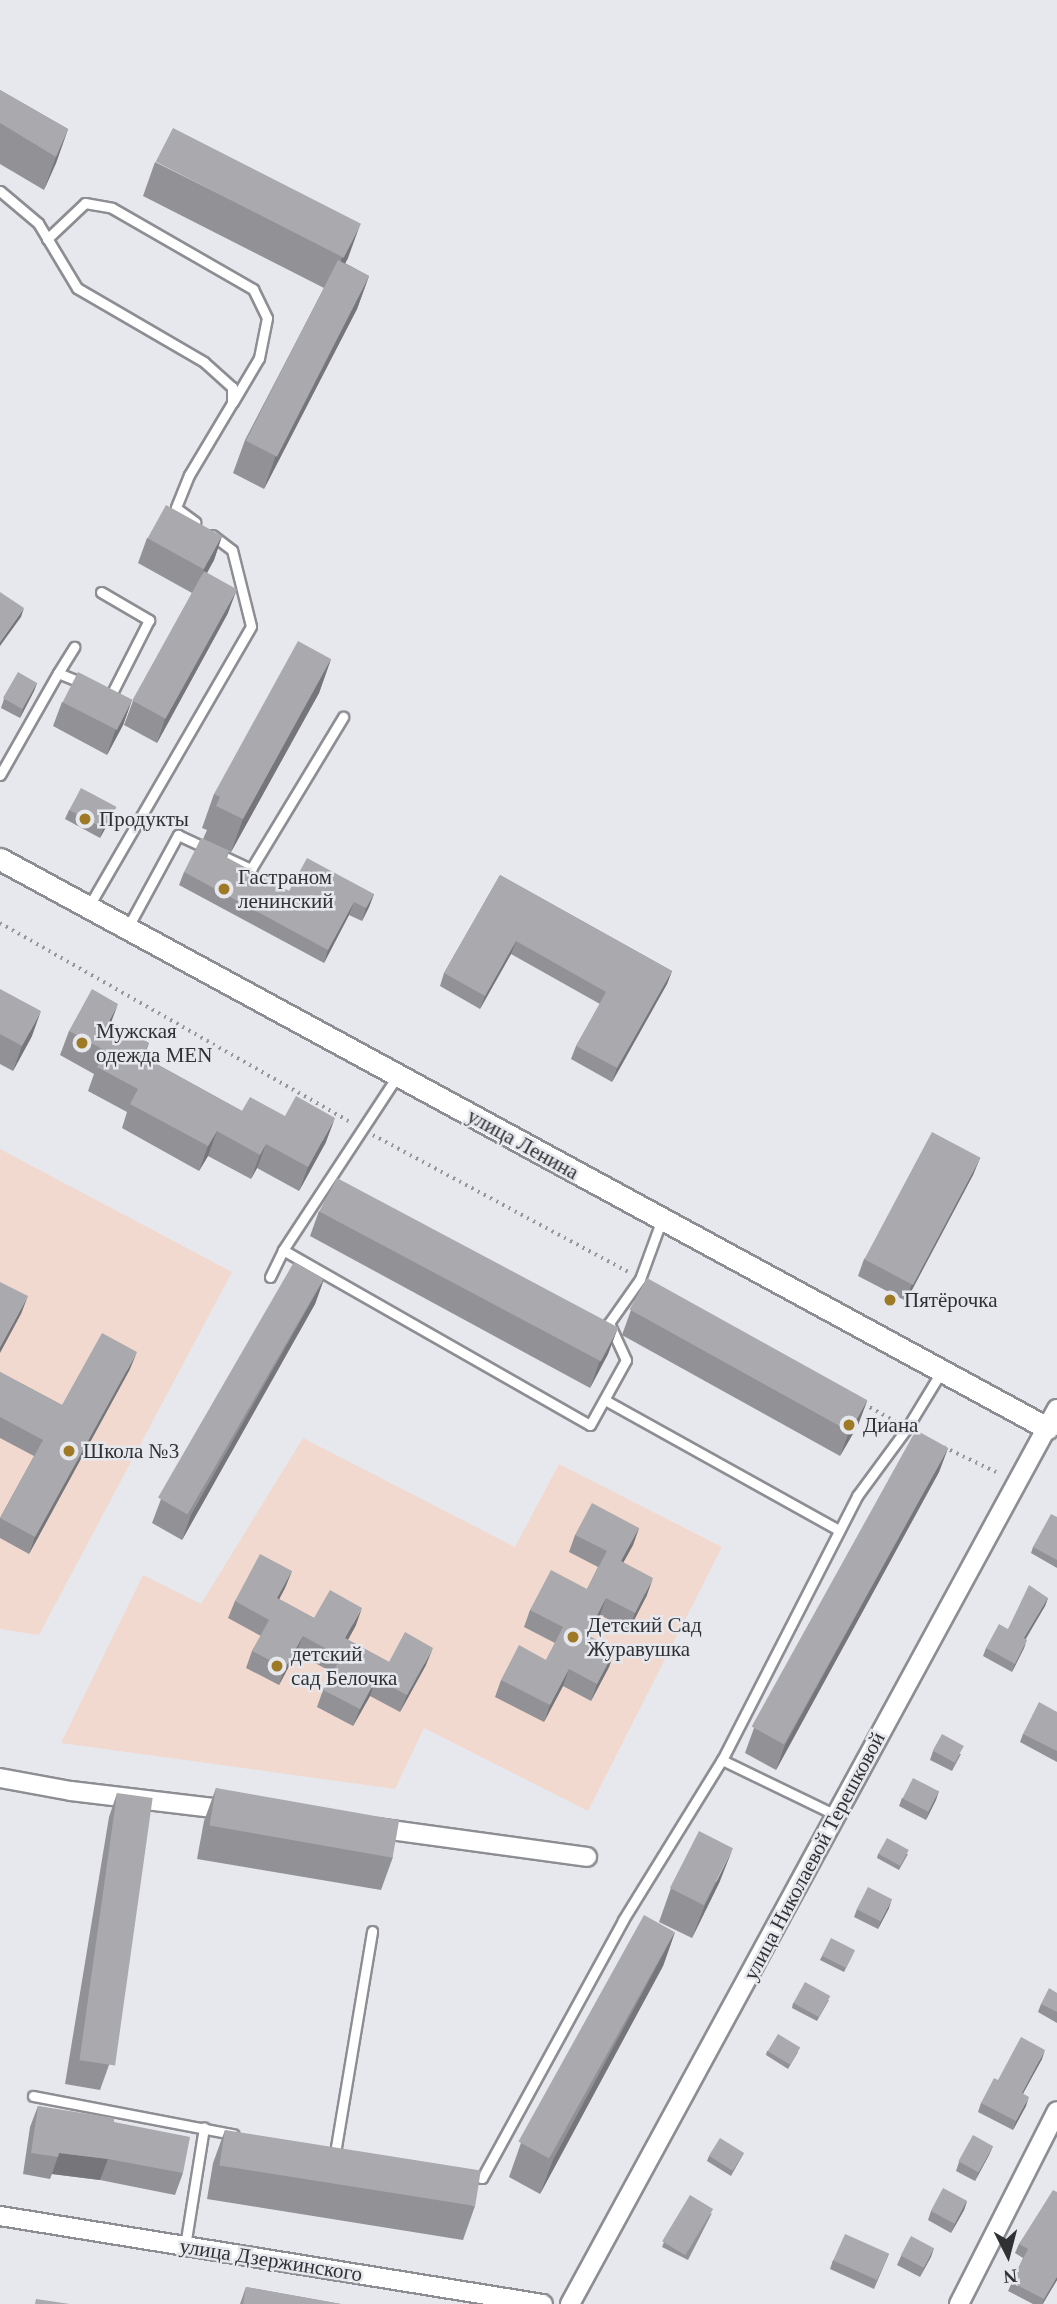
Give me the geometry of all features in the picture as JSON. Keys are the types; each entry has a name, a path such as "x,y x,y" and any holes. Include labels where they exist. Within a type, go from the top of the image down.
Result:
{"street":[{"name":"улица Ленина","path":"0,859 1047,1428"},
{"name":"улица Николаевой Терешковой","path":"570,2304 1057,1409"},
{"path":"0,1778 71,1791 247,1812"},
{"path":"356,1826 587,1857"},
{"path":"959,2304 1057,2111"},
{"name":"улица Дзержинского","path":"0,2216 543,2304"}],"lane":[{"path":"0,191 38,223 77,288 204,362 232,387 232,403"},
{"path":"47,239 85,203 112,208 253,289 267,317 259,358 189,475 176,508 232,550 251,626 88,907"},
{"path":"101,592 149,620 111,695 101,691"},
{"path":"0,775 74,648"},
{"path":"58,673 90,686"},
{"path":"127,929 178,835 251,869 343,717"},
{"path":"270,1277 283,1250 398,1076"},
{"path":"283,1250 590,1425 626,1360 609,1323 640,1279 662,1219"},
{"path":"455,2173 482,2178 623,1920 722,1760 857,1496 907,1428 941,1372"},
{"path":"604,1400 839,1530"},
{"path":"722,1760 836,1815"},
{"path":"335,2153 372,1931"},
{"path":"33,2096 243,2136"},
{"path":"185,2246 204,2128"},
{"path":"322,2151 348,2155"}],"path":[{"path":"0,923 363,1130 640,1279"},
{"path":"859,1401 907,1428"},
{"path":"944,1446 1016,1482"}],"shaded area":[{"name":"Школа №3","path":"0,1149 232,1272 39,1635 0,1629"},
{"name":"детский сад Белочка","path":"303,1438 515,1547 559,1464 722,1547 588,1811 424,1728 395,1789 61,1743 143,1575 201,1604"}],"building":[{"path":"0,90 68,129 56,157 0,123"},
{"path":"173,128 361,224 344,258 156,162"},
{"path":"338,260 369,276 277,457 246,441"},
{"path":"166,505 222,536 204,569 148,538"},
{"path":"204,571 237,589 165,719 132,700"},
{"path":"0,592 24,608 0,642"},
{"path":"298,641 331,659 243,819 216,806 220,797 214,794"},
{"path":"18,672 37,683 22,709 3,698"},
{"path":"78,672 132,700 117,730 63,702"},
{"path":"81,788 116,807 105,829 69,810"},
{"path":"201,838 229,851 226,857 289,891 307,858 374,894 366,908 354,902 328,950 184,872"},
{"path":"500,875 672,971 617,1068 576,1046 606,992 516,941 485,996 444,973"},
{"path":"0,989 41,1011 22,1046 0,1034"},
{"path":"92,989 118,1004 109,1021 149,1043 142,1056 242,1111 250,1097 285,1116 296,1096 335,1118 308,1167 266,1144 260,1155 217,1131 208,1146 130,1104 138,1089 97,1067 106,1051 69,1031"},
{"path":"932,1132 981,1158 913,1285 864,1259"},
{"path":"337,1178 619,1328 601,1361 319,1212"},
{"path":"294,1262 323,1279 187,1515 158,1498"},
{"path":"647,1278 867,1400 850,1432 630,1309"},
{"path":"0,1282 28,1296 0,1347"},
{"path":"102,1333 137,1352 35,1537 0,1518 43,1440 0,1417 0,1372 62,1405"},
{"path":"916,1430 948,1448 784,1744 752,1726"},
{"path":"592,1503 639,1528 621,1561 653,1578 635,1613 606,1598 587,1635 615,1650 597,1684 569,1669 550,1705 501,1680 519,1645 546,1660 563,1627 530,1610 551,1570 587,1589 607,1551 575,1535"},
{"path":"1051,1514 1057,1517 1057,1560 1033,1547"},
{"path":"260,1554 292,1571 277,1598 314,1618 330,1590 362,1608 345,1638 389,1662 405,1632 433,1648 407,1695 376,1679 360,1709 323,1690 341,1657 303,1636 285,1668 252,1651 269,1620 235,1601"},
{"path":"1029,1585 1048,1598 1024,1638 1027,1640 1015,1664 986,1648 999,1624 1008,1629"},
{"path":"1039,1702 1057,1712 1057,1751 1023,1734"},
{"path":"942,1734 964,1746 955,1763 933,1751"},
{"path":"913,1778 939,1791 928,1812 903,1798"},
{"path":"216,1788 399,1820 393,1858 209,1825"},
{"path":"117,1793 153,1798 115,2065 79,2060"},
{"path":"699,1831 733,1848 704,1905 670,1888"},
{"path":"887,1838 909,1850 900,1866 878,1854"},
{"path":"868,1887 892,1899 881,1922 857,1909"},
{"path":"644,1915 675,1932 549,2158 518,2142"},
{"path":"831,1938 855,1950 846,1968 822,1956"},
{"path":"805,1982 830,1996 819,2017 793,2003"},
{"path":"1049,1988 1057,1993 1057,2012 1041,2004"},
{"path":"778,2034 800,2047 790,2065 768,2051"},
{"path":"1021,2037 1045,2050 1022,2093 1029,2097 1016,2121 981,2103 994,2078 998,2080"},
{"path":"38,2106 114,2118 114,2122 190,2137 183,2173 108,2159 59,2153 58,2157 31,2153"},
{"path":"225,2130 481,2171 475,2206 219,2166"},
{"path":"973,2135 993,2146 979,2172 958,2161"},
{"path":"720,2138 744,2153 733,2171 709,2156"},
{"path":"943,2188 967,2201 955,2224 931,2211"},
{"path":"1053,2190 1057,2192 1057,2277 1044,2299 1011,2282 1028,2249 1019,2244"},
{"path":"690,2195 713,2209 685,2255 662,2241"},
{"path":"845,2234 889,2254 877,2280 833,2260"},
{"path":"911,2236 934,2248 924,2268 901,2255"},
{"path":"246,2287 341,2304 243,2304"},
{"path":"36,2299 70,2304 35,2304"}],"place":[{"name":"Продукты","path":"85,819"},
{"name":"Гастраном ленинский","path":"224,889"},
{"name":"Мужская одежда MEN","path":"82,1043"},
{"name":"Пятёрочка","path":"890,1300"},
{"name":"Диана","path":"849,1425"},
{"name":"Школа №3","path":"69,1451"},
{"name":"Детский Сад Журавушка","path":"573,1637"},
{"name":"детский сад Белочка","path":"277,1666"}]}
